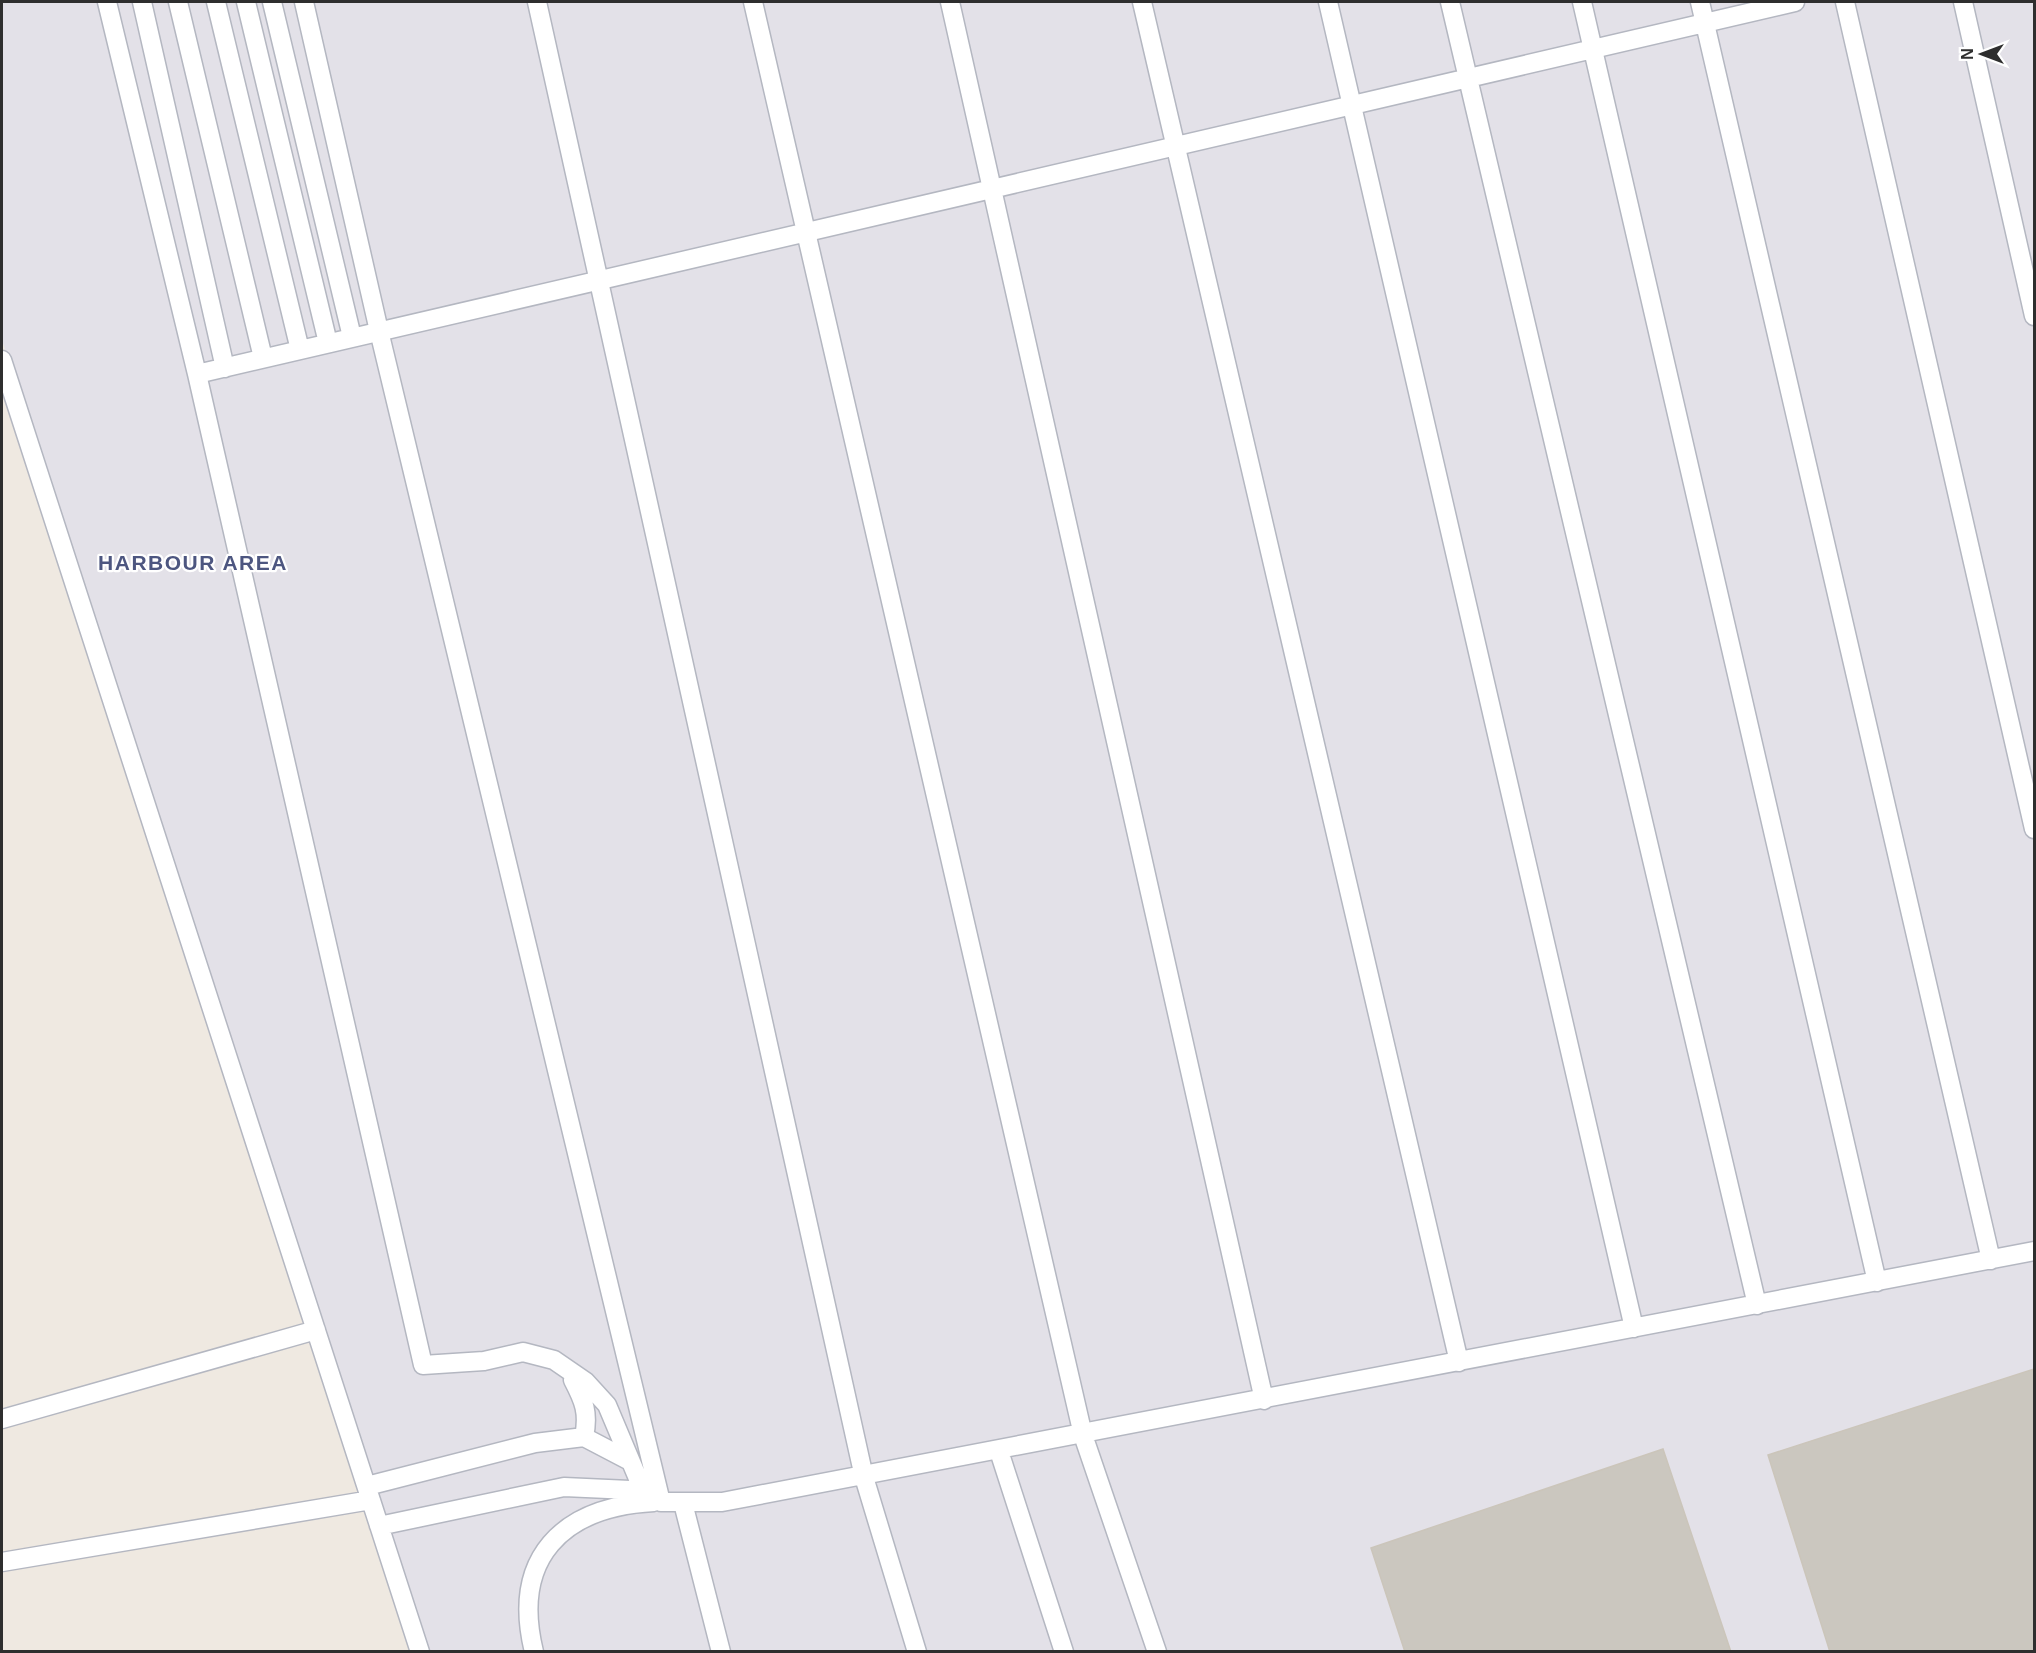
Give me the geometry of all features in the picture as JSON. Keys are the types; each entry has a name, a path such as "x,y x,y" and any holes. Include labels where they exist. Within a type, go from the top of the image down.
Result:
{"lane":[{"path":"107,2 197,374 423,1365 484,1361 523,1352 554,1360 586,1382 607,1405 621,1435 628,1460 642,1488 662,1502"},
{"path":"142,2 225,368"},
{"path":"178,2 263,358"},
{"path":"216,2 300,350"},
{"path":"246,2 328,343"},
{"path":"272,2 352,337"},
{"path":"304,2 379,331 662,1502"},
{"path":"537,2 864,1477 917,1652"},
{"path":"753,2 1083,1435 1157,1652"},
{"path":"950,2 1264,1400"},
{"path":"1142,2 1459,1362"},
{"path":"1328,2 1634,1328"},
{"path":"1450,2 1757,1305"},
{"path":"1582,2 1877,1282"},
{"path":"1700,2 1991,1260"},
{"path":"197,374 1795,2"},
{"path":"1845,2 2034,829"},
{"path":"1963,2 2034,316"},
{"path":"2,360 420,1652"},
{"path":"534,1652 527,1622 529,1586 545,1547 588,1516 630,1504 740,1500 2034,1251"},
{"path":"2,1419 316,1330"},
{"path":"567,1369 584,1399 588,1419 584,1437"},
{"path":"2,1562 369,1493 535,1443 584,1437 608,1447 628,1460"},
{"path":"999,1450 1064,1652"},
{"path":"379,1526 564,1487 630,1490 662,1502"},
{"path":"683,1503 721,1652"}],"shaded area":[{"path":"2,2 2034,2 2034,1651 421,1651 2,340"}],"building":[{"path":"2034,1369 2034,1652 1830,1652 1768,1455"},
{"path":"1663,1449 1731,1652 1405,1652 1371,1548"}],"district":[{"name":"HARBOUR AREA","path":"193,562"}]}
